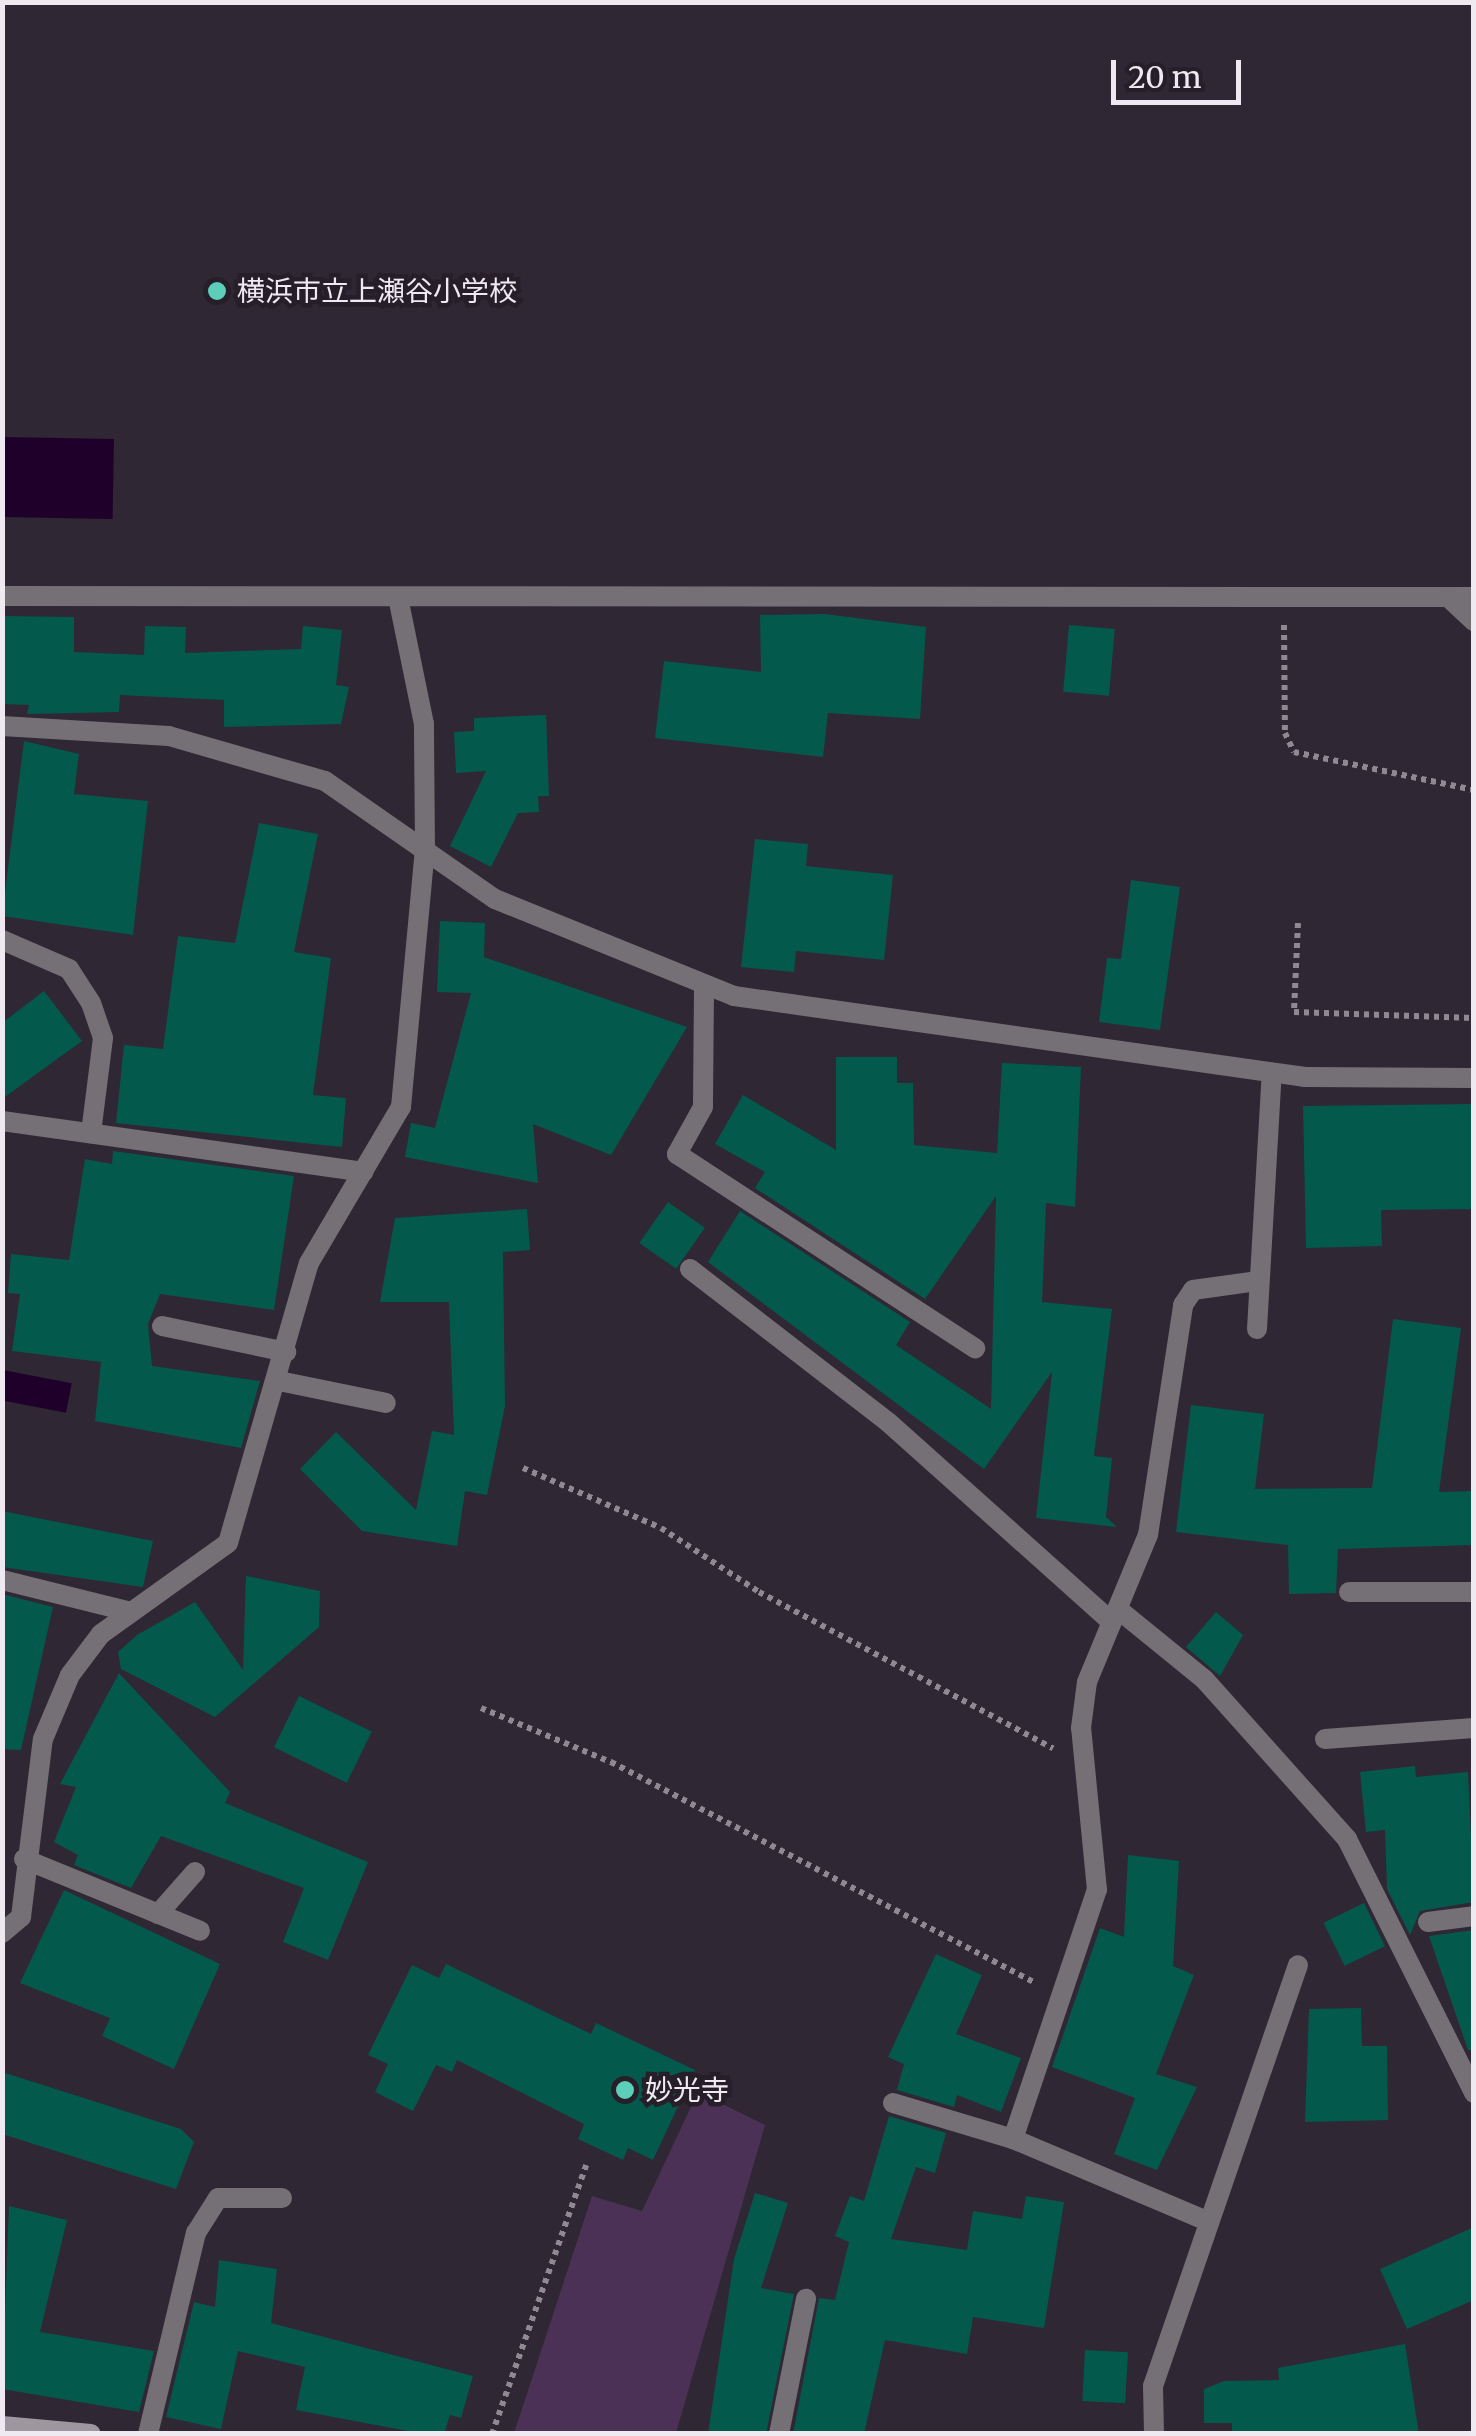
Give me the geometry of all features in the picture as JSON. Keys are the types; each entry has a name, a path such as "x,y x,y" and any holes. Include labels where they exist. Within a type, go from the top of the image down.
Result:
{"main road":[{"path":"2,2426 91,2434"}],"street":[{"path":"2,596 400,602 1474,598"},
{"path":"1449,598 1474,622"},
{"path":"2,1934 21,1917 24,1860 43,1739 70,1675 131,1612 228,1542 279,1381 308,1264 401,1107 425,848 424,724 400,602"},
{"path":"2,726 169,736 247,752 325,780 495,899 704,988 1272,1072 1474,1078"},
{"path":"2,940 69,969 91,1003 103,1038 90,1133"},
{"path":"704,988 703,1107 676,1154 975,1348"},
{"path":"1257,1329 1272,1072"},
{"path":"2,1121 363,1172"},
{"path":"690,1268 888,1422 1116,1616 1204,1679 1347,1839 1474,2093"},
{"path":"1012,2140 1097,1890 1084,1765 1088,1682 1148,1536 1183,1305 1193,1290 1258,1281"},
{"path":"162,1326 286,1352"},
{"path":"279,1381 386,1403"},
{"path":"2,1580 131,1612"},
{"path":"1349,1592 1474,1592"},
{"path":"1325,1739 1474,1728"},
{"path":"24,1860 200,1931"},
{"path":"158,1914 195,1872"},
{"path":"1428,1922 1474,1916"},
{"path":"1154,2434 1153,2386 1298,1964"},
{"path":"893,2103 1012,2140 1207,2221"},
{"path":"148,2434 208,2211 236,2194 282,2198"},
{"path":"779,2434 806,2299"}],"path":[{"path":"1284,599 1285,733 1294,752 1474,790"},
{"path":"1298,924 1294,1012 1474,1018"},
{"path":"524,1468 662,1528 758,1592 1084,1765"},
{"path":"481,1708 611,1762 913,1928 1061,1995"},
{"path":"492,2434 586,2164"}],"shaded area":[{"path":"3,437 114,439 113,519 2,517"},
{"path":"3,1370 72,1383 66,1413 2,1400"},
{"path":"698,2092 765,2125 676,2433 514,2433 592,2196 642,2211"}],"building":[{"path":"825,614 926,627 920,719 828,713 823,757 655,738 664,661 761,672 760,615"},
{"path":"2,616 74,617 74,652 144,655 145,626 186,627 185,653 301,649 303,626 342,630 336,685 349,687 341,724 224,727 224,700 120,695 119,712 27,714 29,705 2,704"},
{"path":"1069,625 1115,629 1109,696 1063,692"},
{"path":"546,715 549,796 538,796 539,812 518,813 491,867 450,846 486,771 456,773 454,732 474,731 474,718"},
{"path":"24,741 79,754 74,794 148,801 133,935 2,916"},
{"path":"259,823 318,834 294,952 331,958 313,1095 346,1098 342,1147 116,1123 124,1045 163,1049 178,936 235,943"},
{"path":"755,839 808,844 806,866 893,875 884,960 796,951 794,972 741,967"},
{"path":"1131,880 1180,887 1160,1030 1099,1022 1107,958 1121,959"},
{"path":"440,921 485,923 484,957 687,1027 611,1155 533,1124 538,1183 405,1157 411,1123 435,1128 471,993 437,992"},
{"path":"44,991 82,1041 2,1099 2,1023"},
{"path":"836,1057 897,1057 897,1083 913,1083 914,1145 997,1153 1002,1063 1081,1067 1075,1207 1046,1203 1042,1302 1112,1309 1094,1456 1112,1458 1106,1517 1117,1527 1036,1518 1052,1372 984,1469 708,1262 740,1211 910,1322 896,1345 991,1409 996,1196 925,1299 755,1188 765,1172 715,1144 743,1095 836,1150"},
{"path":"1474,1104 1474,1209 1381,1210 1382,1246 1306,1248 1303,1106"},
{"path":"113,1151 294,1176 274,1310 160,1294 148,1324 152,1366 260,1381 241,1448 95,1421 101,1362 12,1351 20,1294 8,1293 11,1254 69,1260 85,1159 112,1164"},
{"path":"668,1202 705,1228 676,1269 639,1243"},
{"path":"527,1209 530,1250 503,1252 505,1406 487,1495 465,1491 457,1546 362,1531 300,1469 336,1432 416,1510 432,1431 454,1435 449,1302 380,1302 395,1218"},
{"path":"1393,1319 1461,1328 1439,1492 1474,1491 1474,1545 1338,1549 1336,1593 1289,1594 1288,1545 1176,1532 1191,1405 1264,1414 1255,1489 1372,1488"},
{"path":"2,1511 153,1541 143,1587 2,1567"},
{"path":"246,1576 320,1591 319,1627 215,1717 121,1669 118,1652 137,1635 195,1602 243,1670"},
{"path":"2,1594 53,1607 21,1750 2,1749"},
{"path":"1216,1612 1243,1635 1220,1676 1186,1647"},
{"path":"119,1673 230,1792 225,1803 368,1862 328,1960 283,1942 304,1888 161,1836 131,1888 74,1865 78,1855 54,1842 76,1787 60,1784"},
{"path":"299,1696 372,1732 347,1783 274,1747"},
{"path":"1415,1766 1416,1777 1468,1772 1474,1902 1420,1911 1410,1935 1387,1889 1385,1830 1366,1832 1360,1772"},
{"path":"1128,1855 1179,1861 1173,1966 1194,1975 1156,2074 1197,2087 1157,2170 1114,2154 1135,2098 1052,2067 1100,1928 1124,1937"},
{"path":"64,1890 220,1964 174,2069 102,2036 110,2018 20,1983"},
{"path":"1364,1903 1385,1946 1345,1966 1324,1923"},
{"path":"1474,1930 1474,2050 1468,2050 1429,1936"},
{"path":"936,1954 982,1975 956,2034 1021,2058 1001,2112 957,2095 954,2107 897,2090 904,2064 888,2057"},
{"path":"446,1964 591,2034 596,2023 695,2070 653,2160 628,2148 623,2160 578,2139 584,2124 457,2060 452,2072 436,2065 413,2111 375,2092 388,2064 368,2055 412,1965 439,1978"},
{"path":"1361,2008 1362,2046 1387,2046 1388,2120 1305,2122 1309,2009"},
{"path":"2,2072 181,2129 194,2142 176,2189 2,2134"},
{"path":"889,2116 946,2133 935,2173 916,2167 891,2239 967,2250 973,2211 1022,2219 1026,2196 1064,2202 1044,2328 973,2317 967,2354 885,2340 864,2434 793,2434 819,2298 835,2300 849,2242 835,2236 850,2196 864,2201"},
{"path":"755,2193 788,2203 761,2288 794,2294 766,2434 708,2434 734,2259"},
{"path":"9,2206 67,2220 40,2332 154,2351 139,2412 2,2389"},
{"path":"1474,2227 1474,2300 1407,2329 1380,2269"},
{"path":"219,2260 277,2269 271,2323 473,2376 461,2418 450,2415 444,2434 424,2434 296,2410 305,2367 238,2351 221,2429 166,2417 194,2302 215,2307"},
{"path":"1405,2344 1419,2434 1232,2434 1232,2423 1204,2423 1204,2389 1224,2381 1279,2380 1278,2368"},
{"path":"1085,2350 1128,2352 1125,2403 1082,2401"}],"place":[{"name":"横浜市立上瀬谷小学校","path":"217,291"},
{"name":"妙光寺","path":"625,2090"}]}
